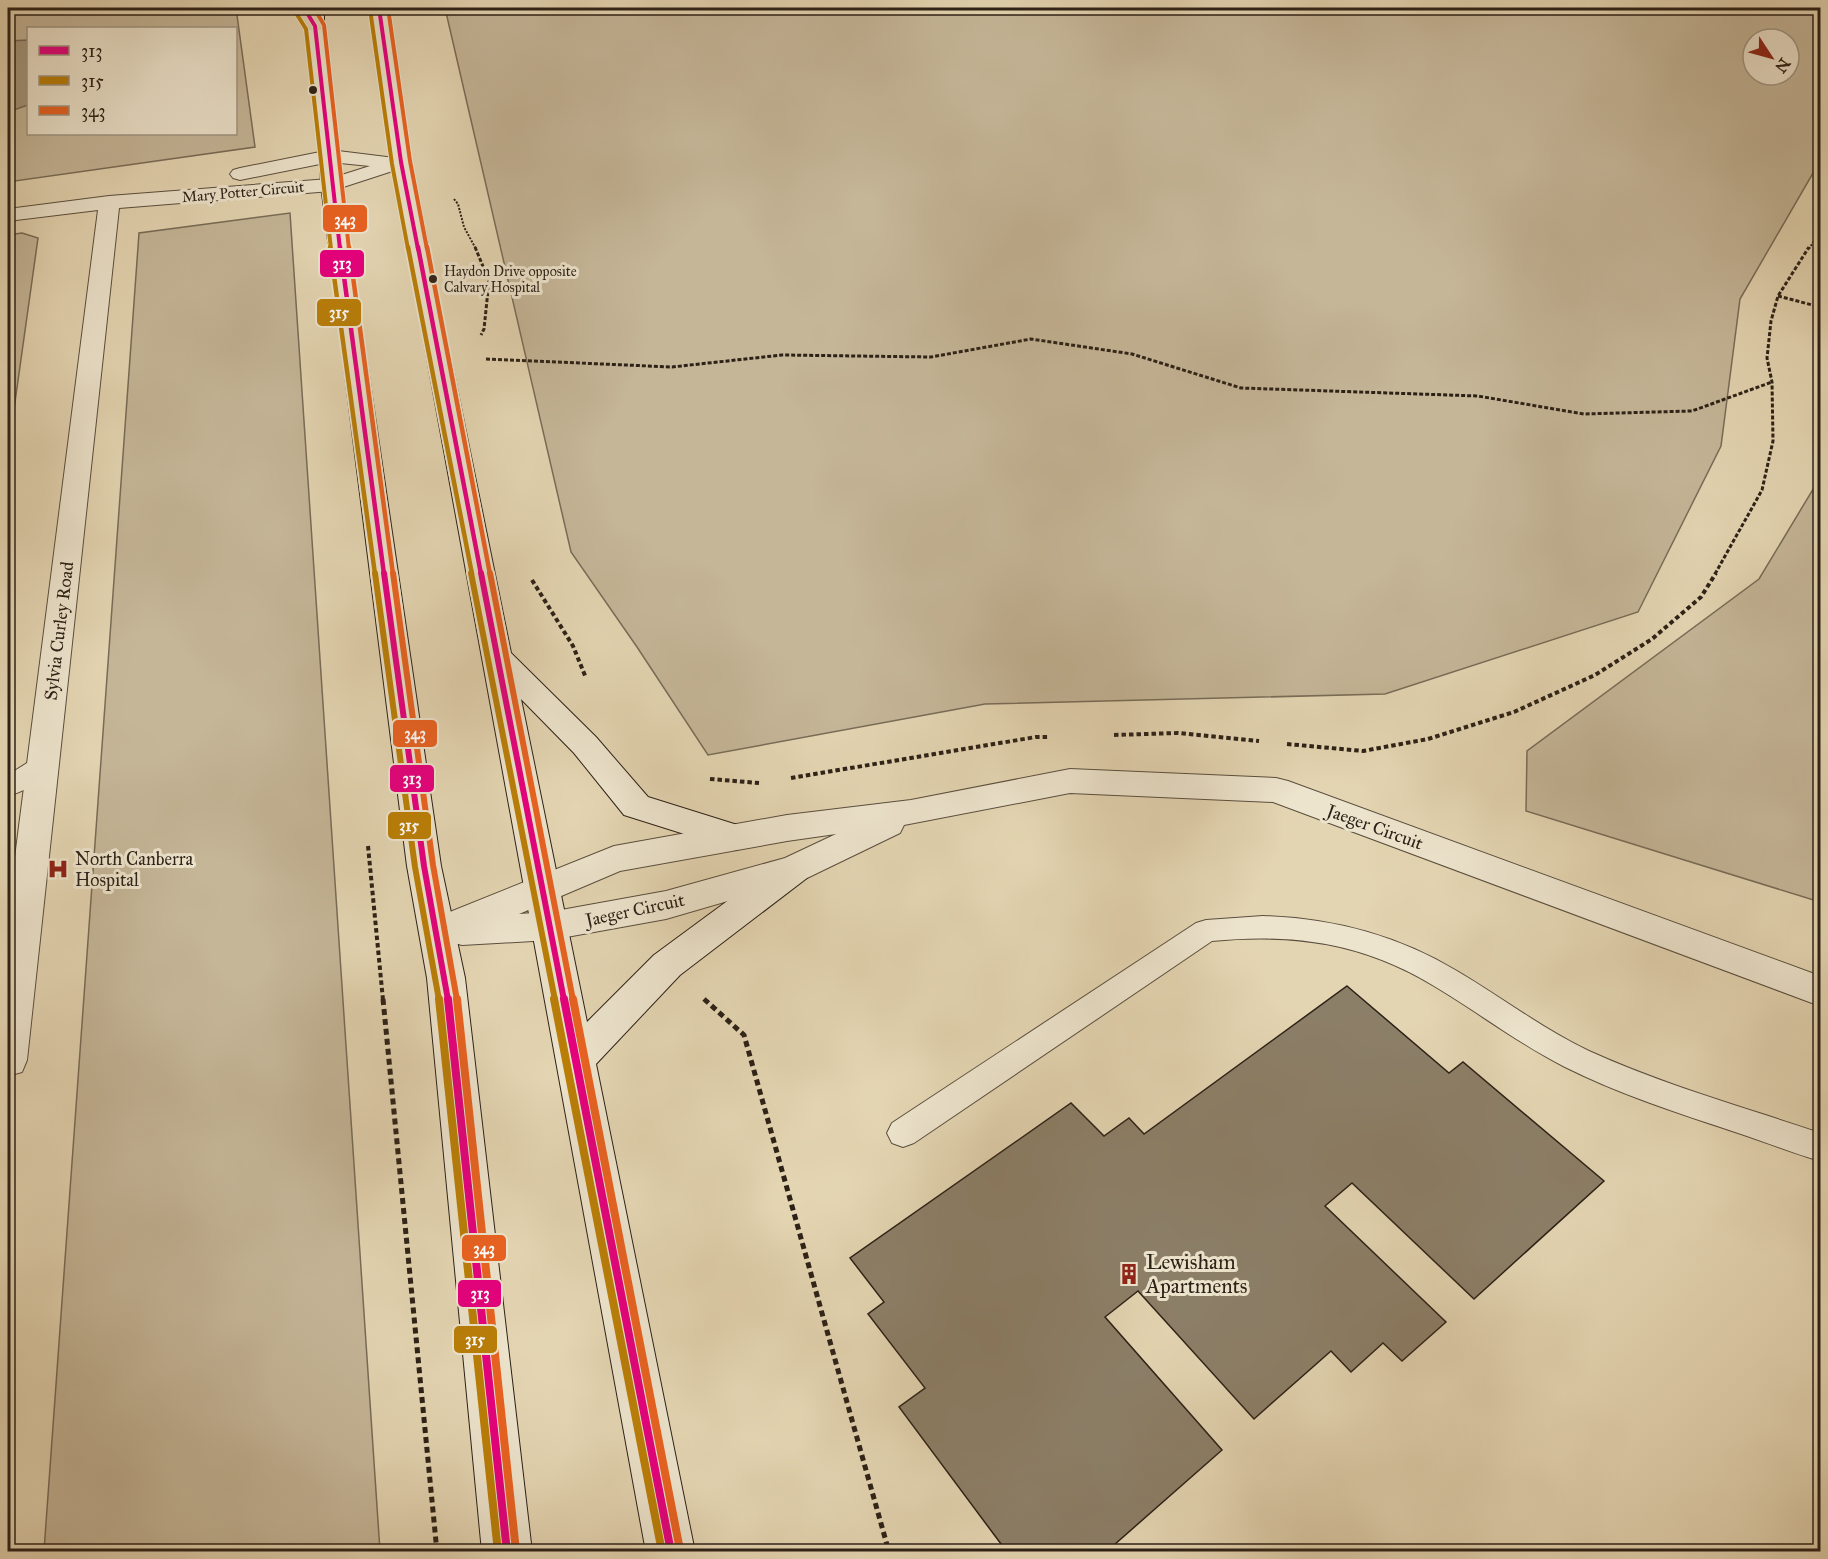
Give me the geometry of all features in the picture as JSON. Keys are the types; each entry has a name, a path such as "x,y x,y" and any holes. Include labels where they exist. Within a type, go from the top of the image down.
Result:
{"main road":[{"path":"304,8 315,17 331,185 424,866 446,978 507,1551"},
{"path":"380,8 400,162 671,1551"},
{"name":"Mary Potter Circuit","path":"109,202 330,156 400,162"},
{"name":"Mary Potter Circuit","path":"8,216 109,202 331,185 400,162"},
{"name":"Sylvia Curley Road","path":"8,1060 15,952 44,764 109,202"},
{"path":"497,656 585,745 636,806 735,837"},
{"name":"Jaeger Circuit","path":"546,907 614,859 735,837 911,812 1070,781 1276,790 1821,991"},
{"name":"Jaeger Circuit","path":"438,932 546,907 666,905 795,869 911,812"},
{"path":"576,1059 667,965 795,869"}],"lane":[{"path":"8,787 44,764"},
{"path":"903,1133 1206,931 1241,926 1279,926 1316,930 1389,949 1426,966 1514,1024 1578,1059 1645,1086 1821,1147"}],"path":[{"path":"451,195 458,204 464,227 482,259 489,281 484,329 479,339"},
{"path":"1282,743 1363,751 1428,739 1474,726 1514,712 1595,675 1652,639 1701,597 1733,545 1762,490 1773,441 1772,382 1767,358 1771,321 1778,296 1821,231"},
{"path":"1778,296 1821,307"},
{"path":"482,359 672,367 782,356 931,357 1031,339 1132,354 1241,388 1478,396 1584,414 1692,411 1772,382"},
{"path":"531,578 573,646 590,688"},
{"path":"1107,735 1178,733 1270,742"},
{"path":"781,780 1035,737 1059,736"},
{"path":"703,779 758,784 770,782"},
{"path":"367,841 437,1551"},
{"path":"744,1035 890,1551"}],"shaded area":[{"path":"8,8 236,8 255,147 8,182"},
{"path":"445,8 1820,8 1820,161 1740,299 1721,446 1638,612 1385,694 985,704 708,755 571,552"},
{"path":"27,40 27,105 8,112 8,41"},
{"path":"290,213 380,1551 44,1551 139,233"},
{"path":"22,233 38,238 8,452 8,235"},
{"path":"1818,481 1820,490 1820,902 1526,811 1527,751 1759,579"}],"building":[{"name":"Lewisham Apartments","path":"1347,986 1449,1073 1463,1062 1604,1181 1474,1299 1352,1183 1325,1206 1446,1322 1402,1361 1383,1343 1351,1372 1331,1351 1254,1419 1138,1291 1105,1317 1222,1450 1106,1552 1007,1552 899,1407 925,1388 868,1314 884,1302 850,1258 1071,1103 1104,1136 1129,1118 1144,1134"}],"transit line":[{"name":"313","path":"304,8 315,26 330,156 331,185 424,866 446,978 507,1552"},
{"name":"343","path":"314,8 324,25 339,155 340,184 433,865 455,977 516,1551"},
{"name":"313","path":"379,8 401,162 671,1552"},
{"name":"343","path":"388,8 410,161 680,1550"},
{"name":"315","path":"370,9 392,164 662,1552"},
{"name":"315","path":"296,13 306,29 321,157 322,186 415,867 437,979 498,1552"}],"place":[{"name":"Haydon Drive opposite Calvary Hospital","path":"433,279"},
{"name":"North Canberra Hospital","path":"58,869"},
{"name":"Lewisham Apartments","path":"1129,1274"}]}
